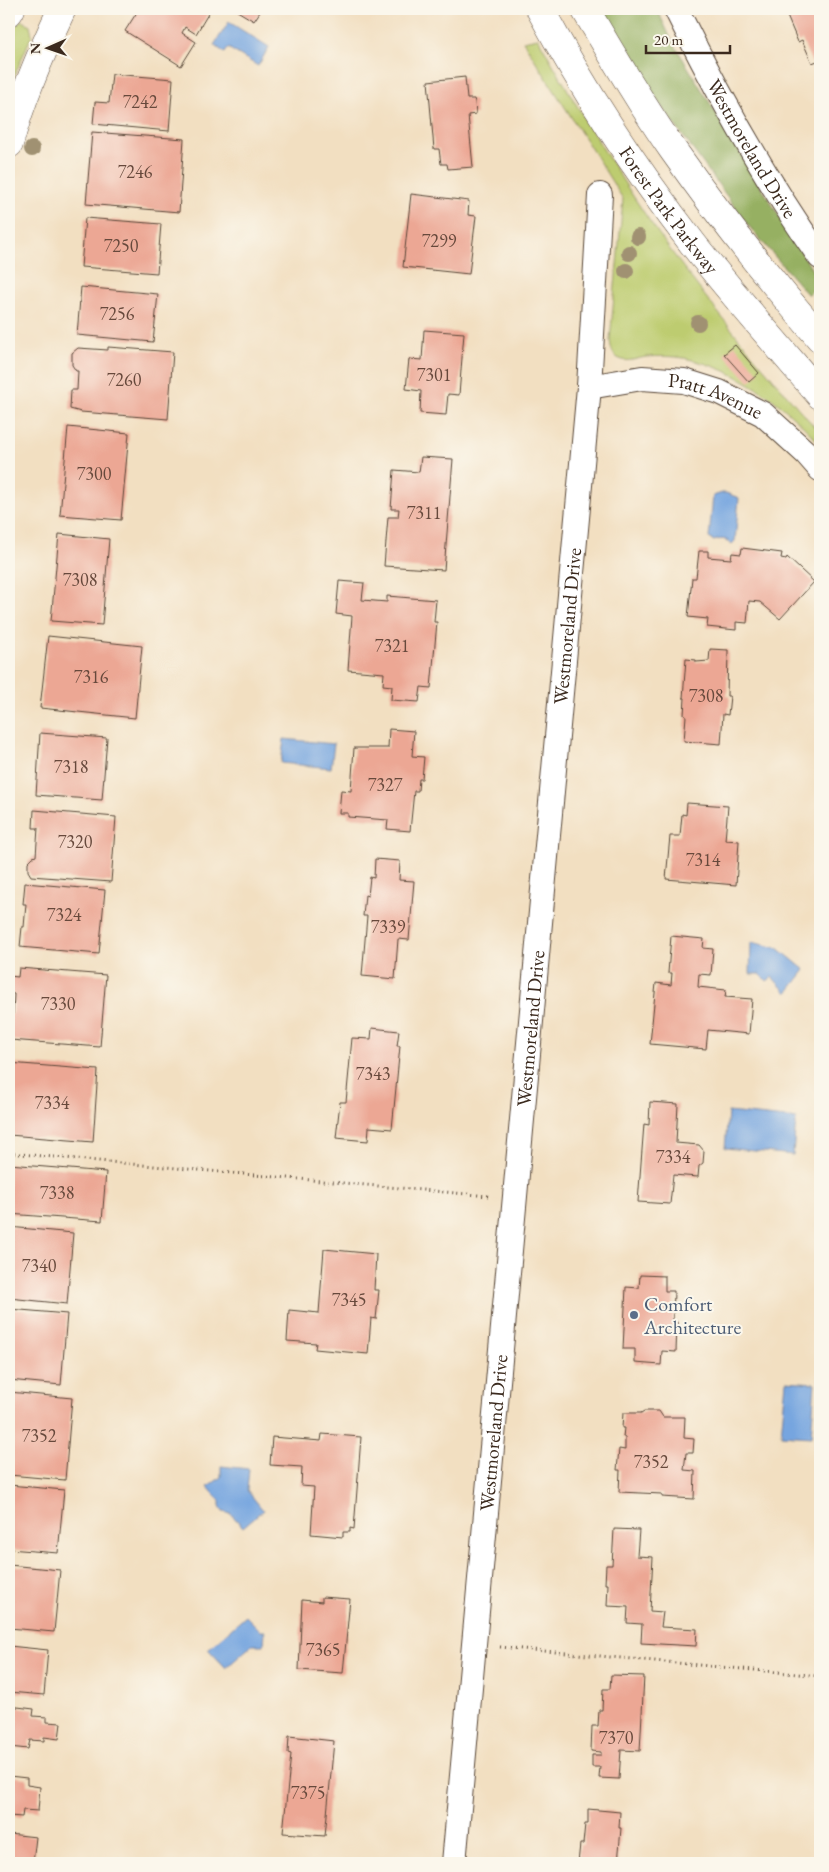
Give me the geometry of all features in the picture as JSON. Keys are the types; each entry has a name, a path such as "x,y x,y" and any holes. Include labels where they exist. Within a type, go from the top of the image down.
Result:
{"main road":[{"path":"9,144 41,52 62,9"},
{"name":"Forest Park Parkway","path":"540,9 559,45 601,112 692,243 743,306 820,395"},
{"name":"Forest Park Parkway","path":"585,9 672,149 776,287 820,338"}],"street":[{"name":"Westmoreland Drive","path":"676,9 696,50 757,159 820,257"},
{"name":"Westmoreland Drive","path":"454,1863 589,388 600,195"},
{"name":"Pratt Avenue","path":"589,388 642,378 684,381 718,392 763,414 806,453 820,469"}],"path":[{"path":"9,1153 515,1198"},
{"path":"474,1644 820,1676"}],"green space":[{"path":"601,9 657,9 672,41 820,283 808,295 748,225 645,84"},
{"path":"21,20 30,25 32,35 9,88 9,36"},
{"path":"538,38 592,130 649,220 731,329 820,433 820,444 775,401 742,379 724,371 705,363 684,358 656,356 626,361 617,358 614,354 611,349 610,340 623,199 523,41"}],"water":[{"path":"229,22 269,47 258,66 228,48 225,53 214,45"},
{"path":"722,493 739,498 735,541 732,544 728,541 714,541 709,538 713,496"},
{"path":"284,739 334,744 331,768 281,763"},
{"path":"751,942 778,948 805,970 787,993 772,977 767,981 760,974 750,974"},
{"path":"728,1112 796,1119 793,1155 725,1148"},
{"path":"786,1381 815,1383 811,1437 781,1435"},
{"path":"221,1466 249,1469 247,1490 263,1510 243,1527 231,1514 223,1512 220,1501 208,1487 221,1477"},
{"path":"246,1616 261,1631 265,1631 264,1645 252,1645 226,1668 208,1649"}],"building":[{"path":"139,9 211,9 196,34 185,27 182,33 196,42 181,66 125,31"},
{"path":"234,9 262,9 254,21"},
{"path":"784,9 820,9 820,60 812,63 802,40 798,42"},
{"path":"112,74 173,79 169,131 93,124 95,102 109,103"},
{"path":"465,77 467,99 474,99 475,102 476,114 468,115 473,167 448,169 447,164 441,164 439,149 434,149 428,81"},
{"path":"92,132 184,139 179,212 86,204"},
{"path":"411,194 469,201 468,215 476,216 469,274 403,267"},
{"path":"85,218 161,224 157,273 81,267"},
{"path":"81,287 158,294 153,342 77,335"},
{"path":"424,330 464,333 459,395 448,394 446,415 420,413 421,391 406,389 409,359 422,360"},
{"path":"735,345 759,373 749,382 724,354"},
{"path":"108,347 173,352 168,419 81,412 70,409 71,390 77,390 78,371 72,365 72,353 78,348 108,350"},
{"path":"68,427 129,433 121,520 60,515"},
{"path":"421,457 453,459 444,570 384,566 388,517 398,517 399,509 391,509 394,470 419,472"},
{"path":"59,534 109,539 102,625 51,621"},
{"path":"742,548 782,553 781,558 786,559 787,557 814,582 780,619 760,602 749,601 747,623 736,622 736,630 707,627 708,619 688,617 692,578 696,578 699,551 708,551 708,557 731,559 732,553 741,554"},
{"path":"339,581 364,583 362,600 387,602 387,596 436,600 434,622 437,622 431,688 421,687 419,702 391,700 392,686 383,685 384,673 348,670 352,616 336,614"},
{"path":"48,636 142,646 135,718 40,708"},
{"path":"710,649 728,650 727,696 730,696 728,715 723,714 721,744 684,741 686,716 684,715 685,698 683,698 686,659 696,660 696,662 709,661"},
{"path":"389,729 414,731 412,756 424,757 422,779 419,779 418,791 414,791 410,831 387,829 388,820 348,817 348,813 339,813 341,790 351,791 354,748 388,748"},
{"path":"40,733 107,738 102,800 36,795"},
{"path":"687,803 728,806 725,840 739,841 736,885 666,879 670,836 680,836 682,814 686,815"},
{"path":"34,810 116,817 111,882 31,876 28,871 28,862 36,856 38,828 33,828"},
{"path":"375,859 400,861 399,880 414,881 409,940 398,939 395,979 362,976 367,916 363,916 365,895 368,896 370,877 374,878"},
{"path":"25,883 105,890 99,954 20,947 26,904 23,904"},
{"path":"671,936 704,939 703,948 713,949 711,975 699,974 698,987 726,990 725,997 752,999 749,1034 708,1030 706,1049 650,1044 656,983 671,985 672,973 668,973"},
{"path":"19,968 106,975 100,1047 10,1040 9,1013 13,1014 14,994 9,993 9,976 18,977"},
{"path":"372,1028 399,1031 397,1046 400,1046 392,1129 369,1127 368,1141 336,1138 340,1102 346,1102 352,1038 371,1039"},
{"path":"9,1063 98,1070 93,1142 9,1135"},
{"path":"650,1102 678,1104 676,1143 699,1145 704,1151 703,1163 699,1166 698,1177 673,1175 670,1204 638,1202 644,1124 649,1125"},
{"path":"9,1164 106,1172 102,1221 9,1214"},
{"path":"9,1227 73,1233 67,1304 9,1298"},
{"path":"324,1249 376,1254 374,1290 379,1290 376,1319 371,1318 368,1354 315,1349 316,1343 287,1341 289,1310 319,1313"},
{"path":"640,1275 665,1276 665,1291 674,1291 673,1322 677,1322 676,1352 662,1351 661,1365 635,1363 635,1349 623,1349 626,1287 639,1288"},
{"path":"9,1309 67,1314 61,1385 9,1380"},
{"path":"9,1392 72,1398 65,1480 9,1475"},
{"path":"644,1411 659,1411 663,1417 685,1417 684,1438 694,1439 693,1453 686,1453 684,1470 695,1471 694,1499 662,1497 662,1494 619,1492 620,1470 617,1470 619,1449 625,1450 624,1428 622,1428 623,1413 641,1413"},
{"path":"322,1434 361,1437 354,1529 350,1528 350,1532 343,1532 343,1537 311,1534 314,1487 301,1486 302,1467 270,1465 272,1437 321,1441"},
{"path":"9,1485 64,1490 58,1553 9,1549"},
{"path":"614,1529 639,1530 637,1556 653,1557 650,1611 663,1612 661,1627 697,1629 696,1646 641,1643 642,1624 627,1623 628,1607 607,1606 608,1584 605,1584 606,1565 612,1565"},
{"path":"9,1565 60,1570 54,1632 9,1628"},
{"path":"322,1597 350,1599 343,1673 299,1670 302,1600 322,1602"},
{"path":"9,1646 48,1650 44,1695 9,1692"},
{"path":"611,1675 644,1676 640,1751 621,1750 619,1779 599,1778 600,1767 592,1767 592,1755 601,1755 601,1752 591,1751 592,1726 598,1726 599,1710 602,1710 603,1689 610,1689"},
{"path":"9,1706 34,1709 33,1716 47,1717 47,1722 61,1723 59,1739 44,1737 44,1741 30,1740 28,1749 9,1747"},
{"path":"289,1736 334,1741 325,1836 283,1833 291,1754 288,1753"},
{"path":"9,1776 27,1778 27,1785 40,1787 38,1811 23,1810 22,1817 9,1816"},
{"path":"588,1809 620,1812 619,1828 621,1828 618,1863 578,1863 580,1844 583,1844 585,1824 588,1824"},
{"path":"9,1834 36,1837 33,1863 9,1863"}],"place":[{"name":"Comfort Architecture","path":"634,1315"}]}
